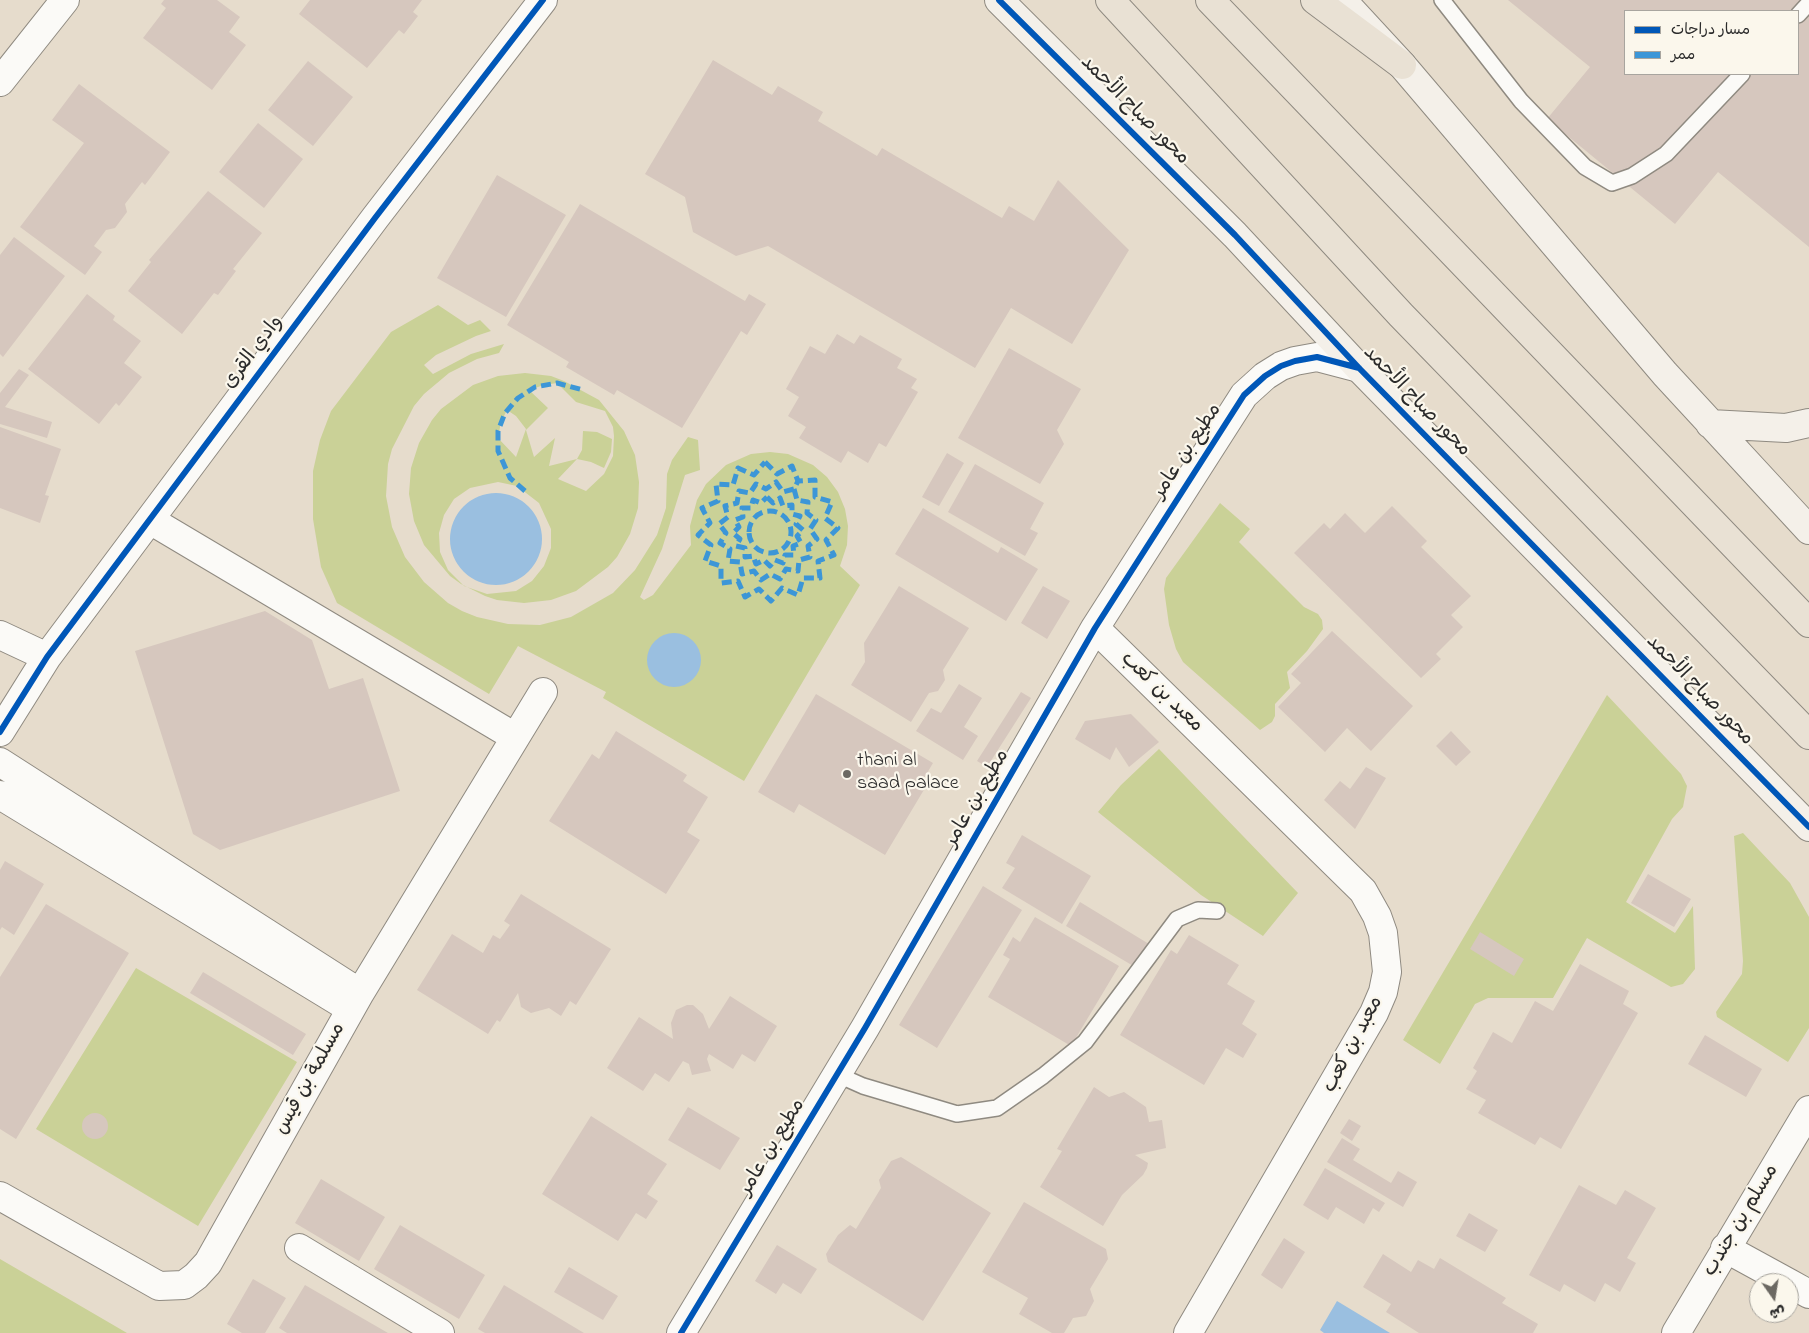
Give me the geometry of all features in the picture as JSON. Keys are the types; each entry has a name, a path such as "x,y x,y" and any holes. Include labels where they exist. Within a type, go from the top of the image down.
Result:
{"highway":[{"path":"1110,0 1401,315 1809,735"},
{"path":"1210,0 1809,624"},
{"path":"1315,0 1402,65"}],"street":[{"path":"0,82 65,0"},
{"name":"وادي القرى","path":"0,732 47,657 375,218 543,0"},
{"name":"محور صباح الأحمد","path":"999,0 1234,235 1359,368 1809,827"},
{"path":"1342,0 1402,65 1710,424 1809,530"},
{"name":"مطيع بن عامر","path":"681,1333 865,1028 1094,628 1244,394 1264,376 1281,366 1295,361 1317,357 1359,368"},
{"path":"1710,424 1786,428 1809,423"},
{"path":"150,520 516,737"},
{"name":"معبد بن كعب","path":"1094,628 1363,891 1384,933 1387,972 1383,992 1374,1013 1188,1333"},
{"path":"0,635 47,657"},
{"name":"مسلمة بن قيس","path":"0,1196 159,1286 184,1285 208,1263 355,1001 543,692"},
{"path":"0,762 355,1001"},
{"path":"0,794 355,1001"},
{"name":"مسلم بن جندب","path":"1676,1333 1809,1110"},
{"path":"299,1248 440,1333"},
{"path":"1725,1248 1771,1273"}],"lane":[{"path":"1442,0 1522,101 1585,167 1612,183 1632,176 1666,154 1741,75"},
{"path":"1799,14 1809,3"},
{"path":"836,1074 863,1086 956,1114 997,1108 1043,1076 1085,1042 1177,919 1198,910 1217,911"}],"green space":[{"path":"438,305 468,325 480,320 491,331 436,355 424,365 433,374 471,354 504,344 499,353 477,359 449,373 424,394 414,406 392,449 388,464 386,496 392,527 405,557 424,582 448,603 462,611 477,617 508,624 540,625 571,617 613,593 635,570 657,535 666,508 667,474 672,460 688,437 698,440 700,470 685,475 662,549 640,597 644,600 653,595 691,545 690,526 697,500 706,484 726,465 751,454 770,452 788,454 813,465 827,477 838,492 845,509 848,526 847,545 840,566 860,585 744,781 603,698 606,692 518,646 489,694 337,603 321,567 313,519 313,471 320,440 331,411 391,332"},
{"path":"525,373 551,376 599,400 624,431 635,455 639,482 638,508 630,534 617,557 608,567 576,591 551,600 524,603 497,600 467,587 487,594 516,591 532,581 544,566 551,548 551,529 539,503 517,486 498,482 470,488 454,499 444,515 439,533 440,552 448,570 463,585 450,576 424,545 414,521 409,494 411,468 419,443 432,420 441,409 473,385 498,376","holes":["557,383 576,402 605,411 613,427 613,456 604,474 586,491 558,479 577,459 549,466 555,438 534,457 526,430 548,408 529,390","507,410 516,416 526,429 516,457 498,438 501,422"]},
{"path":"583,431 597,432 612,439 611,452 604,468 591,462 577,459 582,450"},
{"path":"1220,503 1250,529 1239,542 1304,607 1318,614 1322,620 1323,629 1307,651 1287,672 1290,688 1275,704 1275,716 1272,722 1260,730 1183,662 1176,649 1169,625 1164,589 1166,578"},
{"path":"1607,695 1681,774 1687,786 1683,807 1672,819 1626,902 1675,933 1693,906 1695,969 1683,984 1671,987 1587,938 1553,998 1488,998 1475,1004 1440,1064 1403,1040"},
{"path":"1159,749 1298,893 1263,936 1201,895 1098,812 1121,785"},
{"path":"1743,833 1790,883 1809,917 1809,1028 1788,1062 1717,1017 1716,1012 1742,974 1743,961 1734,836"},
{"path":"136,968 297,1062 198,1226 36,1129"},
{"path":"0,1259 127,1333 0,1333"}],"water":[{"path":"496,493 514,497 528,507 538,521 542,539 538,557 528,571 514,581 496,585 478,581 464,571 454,557 450,539 454,521 464,507 478,497"},
{"path":"674,633 684,635 693,641 699,650 701,660 699,670 693,679 684,685 674,687 664,685 655,679 649,670 647,660 649,650 655,641 664,635"},
{"path":"1337,1301 1390,1333 1324,1333 1320,1330"}],"building":[{"path":"164,0 217,0 240,17 229,32 246,45 212,90 143,38 166,8 161,4"},
{"path":"310,0 422,0 413,12 418,16 404,34 399,30 367,68 299,14"},
{"path":"1508,0 1805,0 1809,3 1809,247 1718,172 1675,224 1547,119 1590,67"},
{"path":"713,60 772,95 778,86 823,112 818,121 877,156 882,148 1002,218 1009,206 1034,221 1058,180 1129,250 1072,344 1011,308 975,368 768,246 736,256 693,232 685,197 645,174"},
{"path":"308,61 353,97 313,146 268,110"},
{"path":"79,84 170,152 145,185 142,182 125,204 127,212 115,228 106,230 94,246 102,252 85,275 20,227 84,143 52,120"},
{"path":"258,123 303,159 264,208 219,172"},
{"path":"497,175 566,215 506,317 437,278"},
{"path":"208,191 262,233 233,269 236,271 218,295 214,293 182,334 128,291 151,262 149,260"},
{"path":"580,204 745,301 749,294 766,304 747,335 741,331 682,428 617,390 614,395 566,367 569,362 507,325"},
{"path":"14,237 65,276 3,357 0,354 0,255"},
{"path":"87,294 115,316 113,320 141,341 124,363 142,377 119,406 116,403 99,424 28,369"},
{"path":"837,334 854,344 860,335 902,359 897,368 917,379 911,388 918,392 886,447 879,443 868,463 848,451 841,463 799,438 806,427 788,416 799,397 786,389 810,346 825,354"},
{"path":"1009,348 1081,389 1057,430 1064,444 1040,484 958,438"},
{"path":"19,369 29,375 5,407 52,422 47,438 0,424 0,393"},
{"path":"0,427 61,449 45,495 49,496 40,523 0,508"},
{"path":"947,453 964,463 939,506 922,497"},
{"path":"975,464 1044,503 1030,529 1038,533 1025,556 948,512"},
{"path":"1392,506 1427,541 1421,547 1471,596 1451,615 1463,627 1436,654 1441,659 1421,678 1294,553 1324,523 1330,529 1345,513 1365,533"},
{"path":"923,508 998,553 1001,547 1038,569 1006,621 895,554"},
{"path":"899,586 969,628 943,670 945,680 938,691 929,693 911,722 851,685 865,662 864,643"},
{"path":"1043,586 1070,601 1047,639 1021,623"},
{"path":"265,611 312,640 329,689 363,678 400,791 220,850 193,834 135,651"},
{"path":"1332,631 1413,706 1371,751 1347,728 1325,752 1278,707 1301,683 1291,674"},
{"path":"959,684 982,698 964,727 978,736 963,760 916,731 931,708 941,713"},
{"path":"1021,692 1031,698 987,767 977,761"},
{"name":"thani al saad palace","path":"816,694 933,763 920,785 925,788 885,855 799,804 794,813 758,792"},
{"path":"1131,714 1159,742 1129,767 1116,747 1110,760 1075,739 1085,721"},
{"path":"616,731 687,775 683,781 708,797 687,832 700,840 666,894 549,821 592,754 599,759"},
{"path":"1451,731 1471,752 1456,766 1436,746"},
{"path":"1366,767 1386,778 1355,829 1324,800 1340,781 1350,789"},
{"path":"1022,835 1091,876 1062,924 1002,888 1015,868 1006,863"},
{"path":"5,861 44,884 14,935 2,927 0,930 0,870"},
{"path":"1648,874 1691,899 1674,927 1631,903"},
{"path":"983,886 1022,910 937,1048 899,1025"},
{"path":"521,894 611,949 576,1005 570,1001 561,1016 549,1008 531,1013 521,1007 518,993 500,1022 497,1020 488,1034 417,990 452,934 483,953 493,935 500,939 510,925 504,921"},
{"path":"1080,902 1149,944 1135,967 1066,926"},
{"path":"46,904 129,953 16,1139 0,1129 0,977"},
{"path":"1035,917 1119,966 1071,1046 988,997 1010,959 1003,955 1013,937 1020,942"},
{"path":"1480,932 1524,959 1514,976 1470,949"},
{"path":"1189,935 1239,965 1227,984 1255,1001 1242,1024 1257,1034 1243,1058 1226,1048 1204,1085 1120,1035 1171,950 1177,954"},
{"path":"1580,964 1629,991 1623,1004 1638,1013 1561,1149 1540,1137 1535,1145 1478,1113 1486,1100 1466,1089 1477,1071 1473,1068 1493,1032 1512,1043 1535,1001 1553,1011"},
{"path":"203,972 306,1034 293,1055 190,993"},
{"path":"730,996 777,1026 755,1062 742,1054 733,1069 709,1054 707,1059 711,1071 692,1075 689,1064 683,1061 669,1082 655,1073 643,1091 607,1068 639,1017 673,1039 671,1023 676,1010 687,1005 693,1005 703,1014 709,1029"},
{"path":"1705,1035 1762,1069 1746,1097 1688,1064"},
{"path":"1094,1087 1109,1097 1124,1092 1146,1107 1149,1122 1162,1120 1166,1148 1135,1155 1148,1163 1147,1168 1143,1175 1122,1195 1103,1226 1040,1187 1062,1151 1057,1149"},
{"path":"688,1107 740,1138 720,1170 668,1140"},
{"path":"95,1113 104,1117 108,1126 104,1135 95,1139 86,1135 82,1126 86,1117"},
{"path":"591,1116 667,1164 647,1194 658,1201 646,1219 636,1213 618,1241 542,1194"},
{"path":"1349,1119 1361,1126 1352,1141 1340,1133"},
{"path":"1342,1138 1360,1149 1353,1160 1391,1183 1398,1171 1417,1182 1403,1207 1327,1162"},
{"path":"901,1157 991,1213 923,1321 828,1262 826,1254 838,1235 850,1225 856,1229 881,1188 879,1180 891,1161"},
{"path":"1325,1168 1385,1203 1379,1212 1373,1208 1364,1224 1336,1207 1328,1220 1303,1205"},
{"path":"321,1179 385,1217 359,1261 295,1223"},
{"path":"1579,1185 1616,1205 1625,1190 1656,1208 1627,1258 1636,1263 1620,1292 1605,1283 1595,1302 1564,1284 1560,1292 1529,1275"},
{"path":"1024,1202 1106,1249 1108,1259 1090,1289 1094,1301 1086,1316 1073,1318 1064,1333 1052,1333 1019,1314 1028,1298 982,1272"},
{"path":"1469,1213 1498,1230 1485,1252 1456,1236"},
{"path":"400,1225 485,1275 459,1319 374,1269"},
{"path":"1284,1238 1305,1252 1282,1289 1261,1275"},
{"path":"777,1245 817,1269 801,1294 783,1283 776,1294 755,1281"},
{"path":"1383,1254 1411,1272 1418,1260 1434,1269 1440,1258 1506,1298 1502,1303 1538,1324 1533,1333 1419,1333 1386,1312 1391,1304 1363,1287"},
{"path":"569,1267 618,1296 603,1320 554,1292"},
{"path":"253,1279 286,1298 265,1333 242,1333 227,1324"},
{"path":"305,1285 388,1333 287,1333 279,1328"},
{"path":"504,1285 584,1333 485,1333 478,1329"}],"marked path":[{"path":"525,491 510,478 498,451 498,431 505,413 518,398 535,387 557,383 583,390"},
{"path":"765,462 777,474 792,466 798,481 815,480 815,497 832,502 825,518 838,528 826,540 834,555 818,561 820,578 803,578 798,595 782,588 771,601 759,589 745,597 738,581 721,583 721,566 705,561 711,545 698,535 710,523 702,508 718,501 716,484 733,485 738,468 754,475 765,462"},
{"path":"794,489 797,500 808,502 807,513 816,520 810,529 817,539 808,546 810,557 799,560 798,571 786,569 780,579 770,574 761,580 754,571 742,574 740,562 728,561 730,549 720,543 726,533 719,524 728,517 725,506 737,503 739,491 750,493 756,484 766,489 776,482 783,492 794,489 798,481"},
{"path":"767,497 773,503 780,498 783,506 792,505 792,514 800,516 796,524 803,530 797,536 801,543 793,546 794,555 785,555 783,563 775,560 770,566 764,560 756,564 753,556 745,557 745,548 736,546 740,539 733,533 739,527 735,520 743,517 742,508 751,508 753,500 761,503 767,497"},
{"path":"770,511 785,517 791,532 785,547 770,553 755,547 749,532 755,517 770,511"}],"cycle path":[{"path":"0,732 47,657 375,218 543,0"},
{"path":"999,0 1235,235 1359,368 1809,827"},
{"path":"681,1333 865,1028 1095,628 1244,395 1265,376 1281,366 1295,361 1317,357 1359,368"}],"place":[{"name":"thani al saad palace","path":"847,774"}]}
